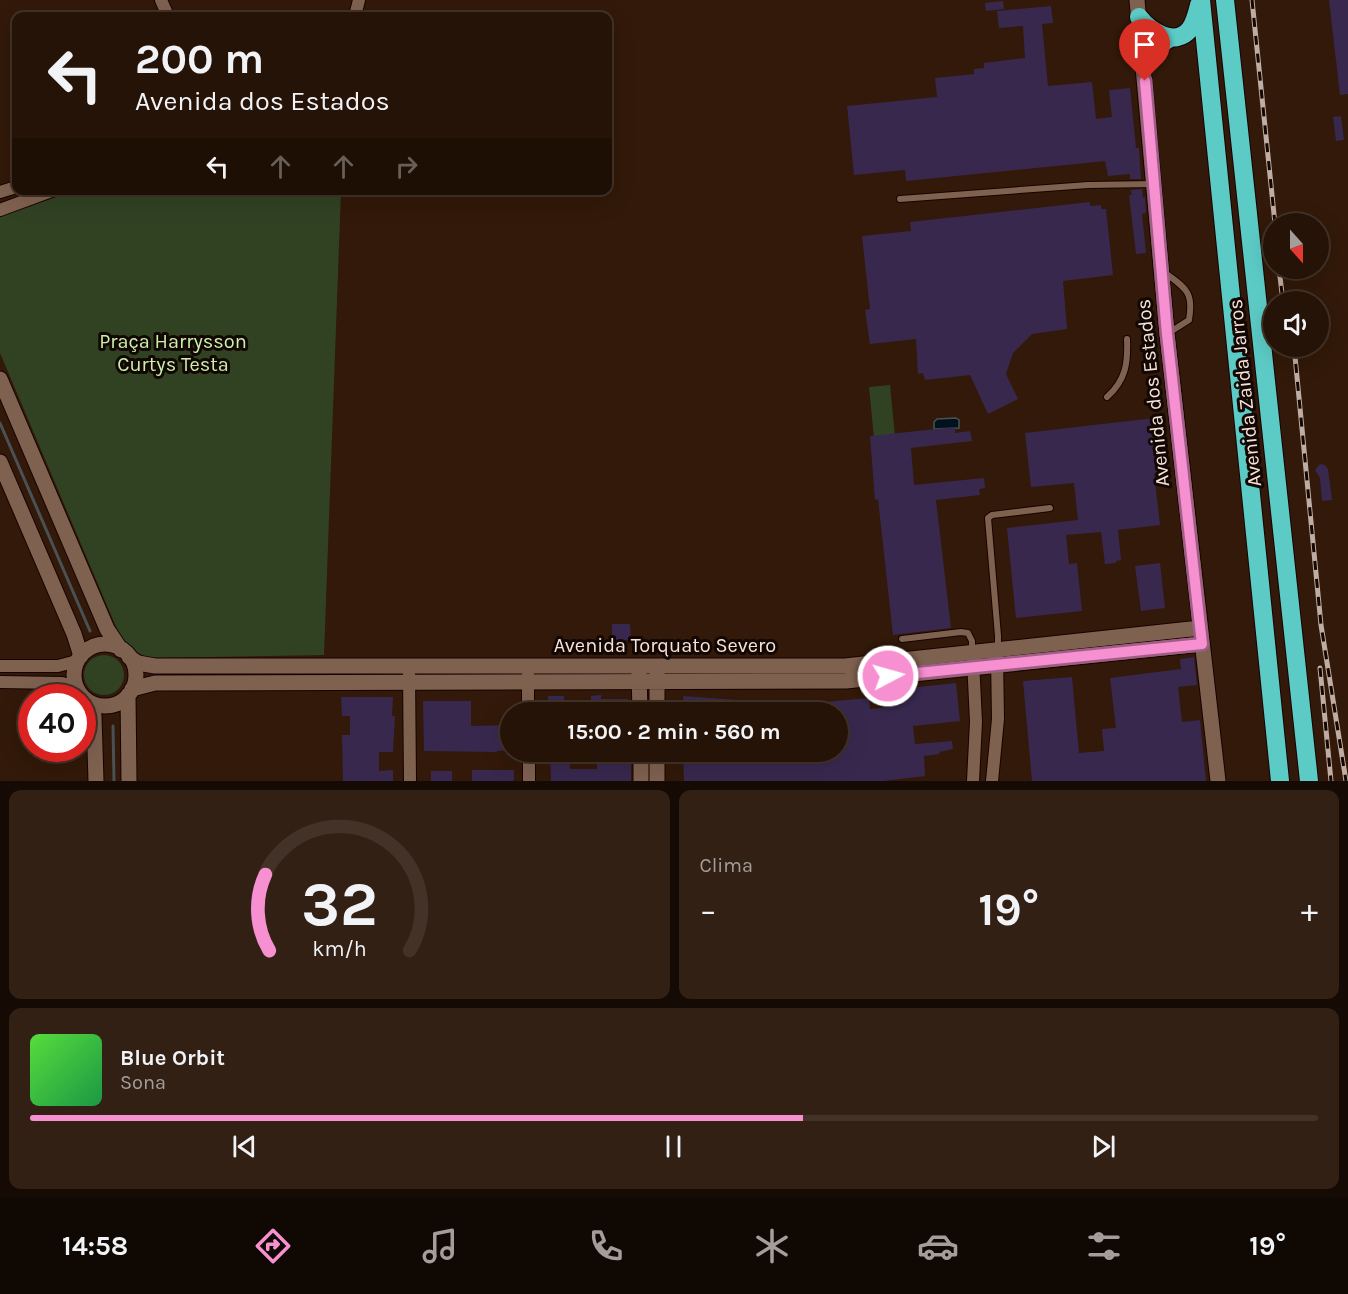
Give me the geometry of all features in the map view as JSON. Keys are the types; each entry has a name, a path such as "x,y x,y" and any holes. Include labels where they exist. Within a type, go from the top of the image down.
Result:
{"highway":[{"name":"Avenida Zaida Jarros","path":"1201,0 1280,781"},
{"path":"1144,60 1149,51 1170,38 1181,36 1190,30 1201,0"},
{"name":"Avenida Zaida Jarros","path":"1225,0 1309,781"},
{"path":"1138,9 1148,27 1170,38"}],"street":[{"name":"Avenida dos Estados","path":"1138,9 1167,334 1218,781"},
{"path":"0,210 40,195"},
{"path":"0,380 107,629 125,653 135,673 130,692 129,781"},
{"path":"0,462 74,634 79,659 74,678 77,684"},
{"name":"Avenida Torquato Severo","path":"973,660 998,649 1096,639 1201,636"},
{"name":"Avenida Torquato Severo","path":"130,692 155,683 657,682 845,666 973,660 997,665 1095,655 1201,636"},
{"path":"1095,655 1096,639"},
{"path":"0,666 58,666 79,659 96,646 105,645 125,653"},
{"path":"992,781 998,719 998,649"},
{"name":"Avenida Torquato Severo","path":"125,653 138,663 155,666 656,666 756,674"},
{"path":"973,660 976,722 973,781"},
{"path":"409,666 410,781"},
{"path":"528,666 528,702"},
{"path":"639,666 640,702"},
{"path":"656,666 657,702"},
{"path":"0,682 66,684"},
{"path":"96,704 110,706 119,702 130,692"},
{"path":"95,762 96,781"},
{"path":"529,762 529,781"},
{"path":"640,762 641,781"},
{"path":"657,762 657,781"}],"lane":[{"path":"900,199 1088,185 1154,183"},
{"path":"1161,271 1187,289 1192,303 1189,320 1167,334"},
{"path":"1107,397 1121,381 1126,371 1127,339"},
{"path":"998,649 988,518 992,515 1050,508"},
{"path":"902,639 968,633 971,638 973,660"}],"green space":[{"name":"Praça Harrysson Curtys Testa","path":"62,195 341,195 324,655 148,658 131,649 120,636 0,353 0,217"},
{"path":"890,385 895,436 874,438 869,387"},
{"path":"104,655 112,657 122,667 124,675 122,683 112,693 104,695 96,693 96,684 86,683 84,675 86,667 96,657"}],"water":[{"path":"956,418 959,420 959,428 934,429 934,422 937,419"}],"building":[{"path":"1329,0 1348,0 1348,94 1340,95"},
{"path":"1003,1 1004,9 986,11 985,3"},
{"path":"1051,6 1053,23 1042,24 1048,86 1092,82 1096,119 1112,117 1109,90 1130,88 1141,179 1130,179 1130,174 1108,176 1105,161 906,181 905,170 854,175 847,106 937,97 935,78 974,74 974,69 984,68 984,63 1025,58 1023,26 999,28 997,11"},
{"path":"1341,116 1344,140 1336,141 1333,117"},
{"path":"1142,189 1146,213 1142,214 1146,253 1136,254 1129,195 1132,195 1131,190"},
{"path":"1090,202 1090,206 1101,205 1101,209 1106,209 1113,275 1063,281 1067,329 1032,334 1013,353 1006,374 1018,399 988,414 970,375 925,380 923,373 918,374 916,339 870,344 865,310 870,309 862,236 911,231 910,222"},
{"path":"1163,417 1169,472 1154,473 1160,525 1118,530 1121,560 1116,563 1105,564 1101,532 1066,535 1069,564 1077,563 1082,611 1016,618 1007,528 1078,520 1074,483 1031,487 1025,433"},
{"path":"955,427 955,433 970,431 972,441 911,448 914,485 984,478 985,488 979,489 980,495 936,500 951,628 893,635 878,499 875,500 870,436"},
{"path":"1320,464 1325,465 1328,469 1332,500 1322,501 1320,478 1315,470"},
{"path":"1160,563 1165,608 1141,611 1135,566"},
{"path":"612,624 630,624 631,640 612,640"},
{"path":"1194,657 1197,685 1178,687 1182,722 1200,720 1206,781 1032,781 1023,681 1072,677 1079,753 1104,751 1102,729 1116,728 1110,678 1181,669 1180,659"},
{"path":"956,683 960,721 913,726 915,744 952,741 953,749 939,752 940,754 924,756 925,776 883,781 684,781 683,762 848,762 848,702 825,702 869,698 870,709 887,707 886,696 910,692 909,688"},
{"path":"601,695 601,699 628,699 628,702 591,702 591,696"},
{"path":"548,696 564,696 564,701 568,701 568,702 548,702"},
{"path":"683,696 764,702 684,702"},
{"path":"341,697 393,697 392,716 395,716 393,752 379,752 379,771 393,770 393,781 343,781 342,735 350,735 350,716 342,716"},
{"path":"423,701 471,701 471,726 500,725 500,751 497,752 424,751"},
{"path":"550,762 570,762 570,769 597,769 597,762 631,762 631,781 551,781"},
{"path":"472,770 514,770 514,779 513,781 472,781"},
{"path":"431,771 452,771 452,781 431,781"}],"waterway":[{"path":"0,423 90,631"},
{"path":"113,726 114,781"}],"railway":[{"path":"1252,0 1274,213"},
{"path":"1280,279 1282,291"},
{"path":"1295,357 1321,625 1346,781"},
{"path":"1320,668 1331,781"}],"route":[{"path":"888,676 1202,644 1167,334 1145,81"}]}
